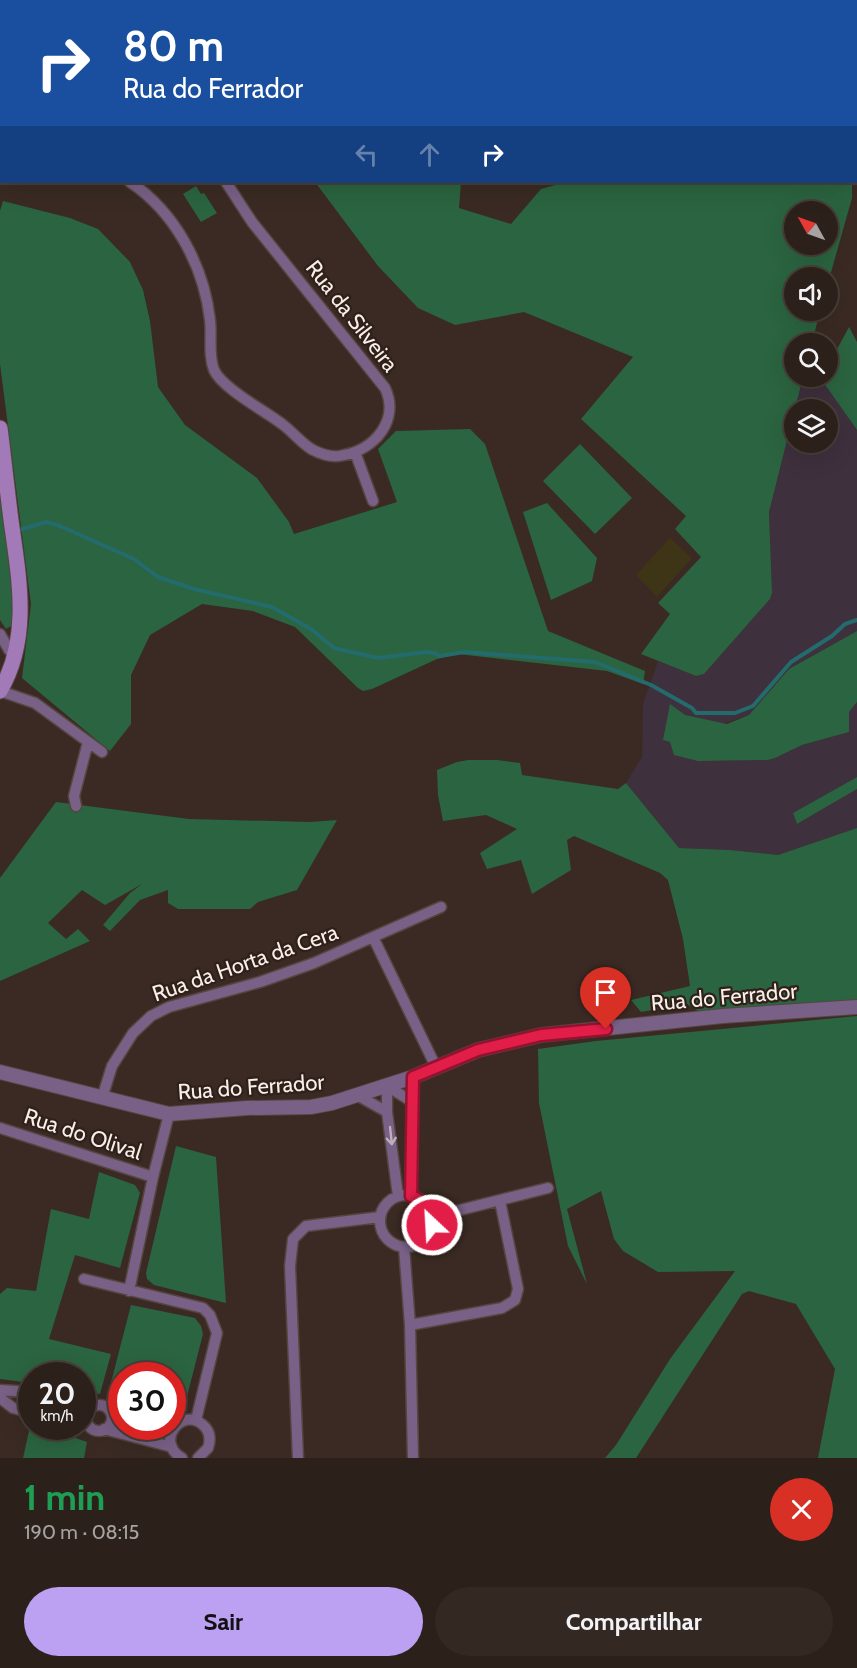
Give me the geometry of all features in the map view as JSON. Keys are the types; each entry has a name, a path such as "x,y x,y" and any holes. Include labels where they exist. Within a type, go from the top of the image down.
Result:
{"main road":[{"path":"0,428 21,602 20,627 15,655 0,691"}],"street":[{"path":"131,183 165,213 185,243 196,266 208,305 212,362 219,378 283,424 312,449 337,457 355,452 373,501"},
{"name":"Rua da Silveira","path":"227,183 252,222 385,388 390,405 385,427 372,444 355,452"},
{"path":"0,634 9,650 15,655"},
{"path":"0,691 35,703 102,752"},
{"path":"76,806 74,796 88,742"},
{"name":"Rua da Horta da Cera","path":"102,1098 112,1066 133,1034 151,1016 169,1007 260,982 314,963 441,907"},
{"path":"373,937 436,1067"},
{"name":"Rua do Ferrador","path":"0,1072 169,1114 247,1108 311,1107 387,1086 478,1050 541,1035 723,1016 857,1007"},
{"path":"411,1196 413,1077"},
{"path":"387,1086 411,1101"},
{"path":"387,1086 387,1112 398,1196"},
{"path":"357,1095 387,1112"},
{"path":"129,1291 169,1114"},
{"name":"Rua do Olival","path":"0,1128 153,1177"},
{"path":"432,1217 548,1188"},
{"path":"398,1196 411,1196 425,1203 432,1217 430,1232 426,1239 404,1247 388,1241 383,1234 380,1217 386,1204 398,1196"},
{"path":"410,1325 502,1308 515,1300 518,1289 500,1201"},
{"path":"298,1458 290,1266 293,1239 306,1226 380,1217"},
{"path":"404,1247 410,1325 413,1458"},
{"path":"84,1280 202,1308 214,1323 218,1333 196,1420"},
{"path":"0,1390 18,1391"},
{"path":"13,1408 13,1396 18,1394"},
{"path":"0,1398 18,1409"},
{"path":"186,1421 196,1420 207,1428 210,1441 205,1454 198,1458"},
{"path":"99,1430 108,1423"},
{"path":"96,1429 171,1447"},
{"path":"171,1440 171,1447 182,1458"}],"shaded area":[{"path":"800,387 827,387 835,399 798,399"},
{"path":"838,403 857,430 857,631 789,669 749,715 670,742 698,761 768,760 802,745 849,732 849,712 857,702 857,777 793,813 797,824 857,789 857,828 778,855 679,848 626,783 642,757 643,704 658,661 696,676 704,674 770,599 772,593 769,512 784,453 838,453"}],"green space":[{"path":"316,183 461,183 459,208 511,224 541,189 562,183 852,183 852,198 838,248 838,201 784,201 784,255 836,255 833,267 784,267 784,321 818,321 814,333 784,333 784,387 800,387 797,399 784,399 784,452 769,512 772,593 770,599 704,674 696,676 641,654 670,614 658,603 701,557 675,529 686,516 581,419 633,357 524,312 455,325 418,308 378,266"},
{"path":"196,186 201,194 204,193 217,213 201,222 183,194"},
{"path":"3,201 70,218 98,229 130,262 143,290 150,321 158,387 185,425 257,478 289,522 294,534 397,502 378,449 396,431 470,429 485,444 548,631 645,671 643,684 607,671 458,654 437,659 363,691 295,627 253,611 202,604 150,635 131,675 131,724 110,751 22,678 31,604 0,364 0,211"},
{"path":"849,327 857,342 857,430 838,403 838,399 835,399 827,387 838,387 838,347"},
{"path":"580,444 632,498 595,534 543,481"},
{"path":"0,482 15,617 11,626 6,629 0,620"},
{"path":"547,503 597,558 592,581 551,600 523,512"},
{"path":"857,631 857,702 849,712 849,732 802,745 768,760 698,761 674,755 670,742 663,740 670,704 685,715 727,724 749,715 789,669"},
{"path":"468,760 520,763 522,775 618,789 626,783 679,848 778,855 857,828 857,1000 701,1013 687,1004 641,1012 631,1000 690,986 683,939 668,880 660,873 574,836 567,840 571,870 532,894 521,860 487,869 480,853 517,829 486,815 443,821 438,795 437,770"},
{"path":"857,777 857,789 797,824 793,813"},
{"path":"56,802 189,819 310,822 337,820 297,890 258,902 250,909 178,909 168,903 168,890 140,900 110,931 103,925 130,893 142,884 105,905 82,890 48,923 66,939 78,929 90,941 0,981 0,878"},
{"path":"857,1016 857,1458 818,1458 835,1369 796,1304 749,1291 742,1294 636,1458 605,1458 616,1445 670,1359 735,1271 658,1272 623,1251 614,1239 601,1191 567,1209 587,1284 568,1246 539,1103 538,1049 596,1041"},
{"path":"176,1146 216,1157 226,1303 154,1285 147,1279 146,1273"},
{"path":"99,1172 135,1185 140,1193 120,1268 75,1255 49,1339 111,1354 100,1394 96,1393 96,1362 18,1362 18,1381 0,1379 0,1294 7,1288 36,1291 51,1209 89,1219"},
{"path":"131,1305 195,1318 201,1326 203,1334 186,1400 186,1362 116,1362"},
{"path":"27,1440 81,1440 87,1442 84,1458 23,1458"}],"sand":[{"path":"670,538 692,558 657,597 636,575"}],"waterway":[{"path":"16,531 46,522 60,526 134,559 158,577 194,589 272,607 311,629 334,648 378,658 426,652 440,656 464,652 595,662 651,685 692,708 696,713 735,713 753,706 791,662 832,636 845,624 857,620"}],"route":[{"path":"432,1225 432,1217 425,1203 411,1196 413,1077 478,1050 541,1035 606,1029"}]}
